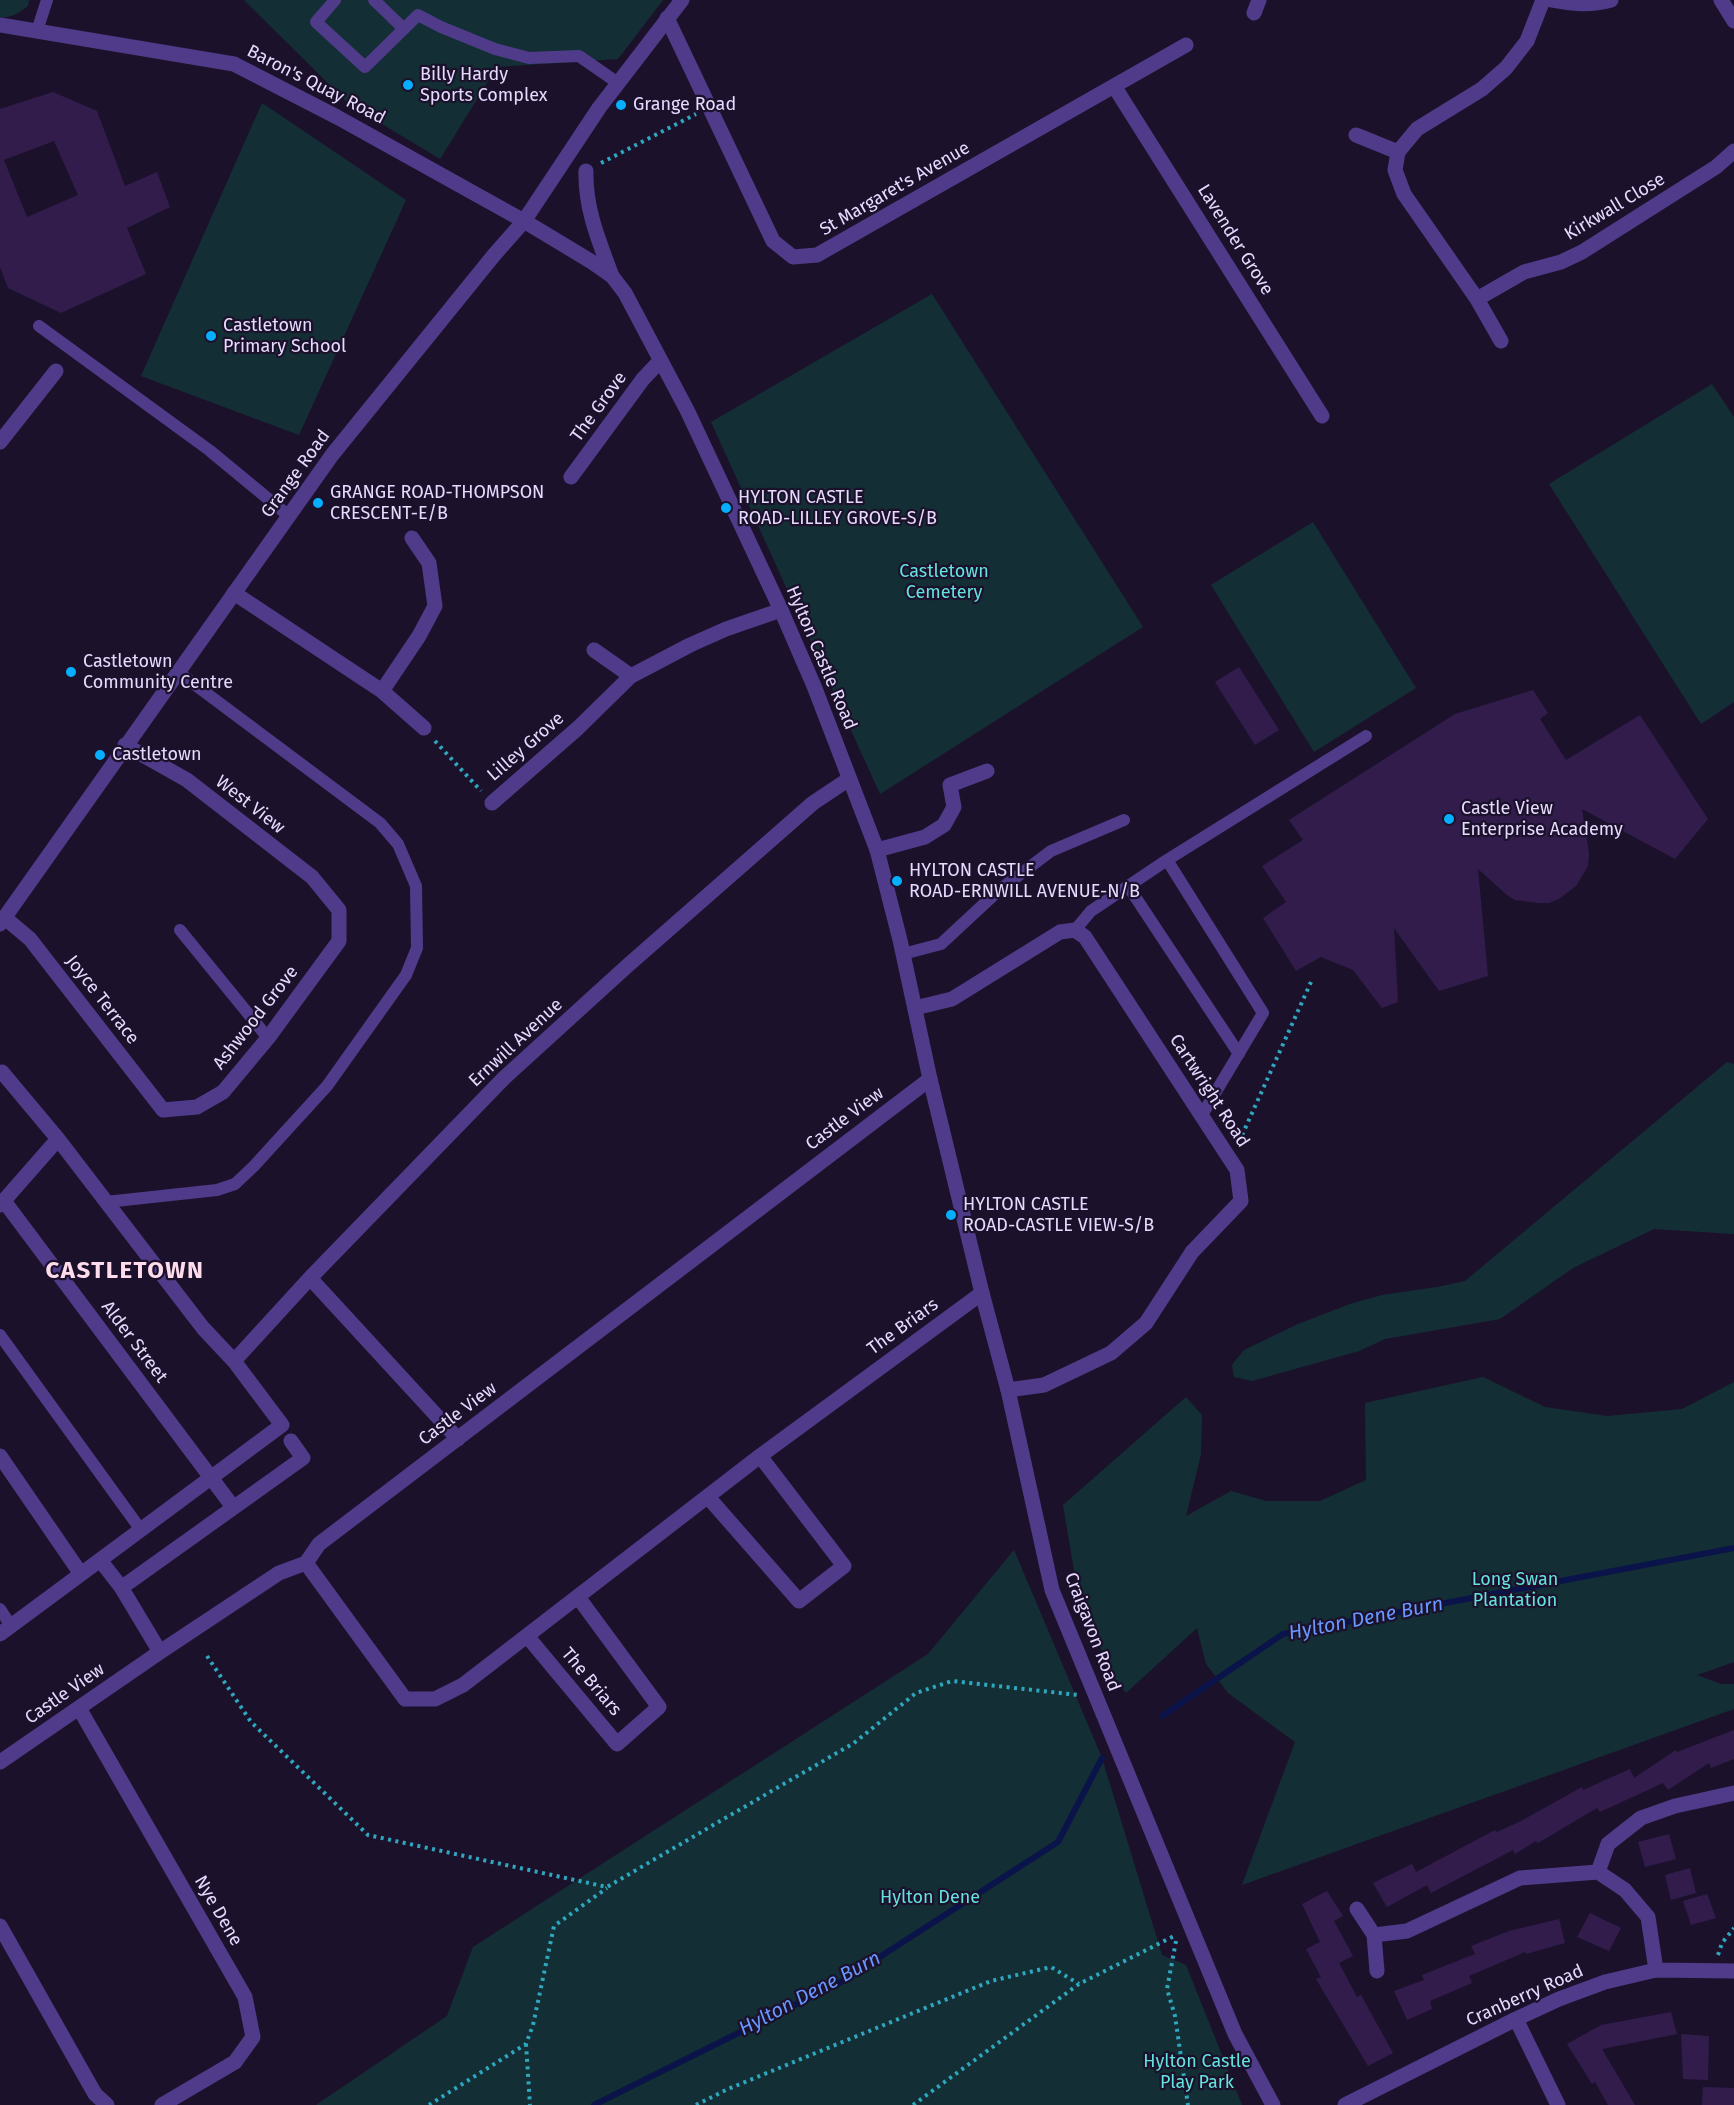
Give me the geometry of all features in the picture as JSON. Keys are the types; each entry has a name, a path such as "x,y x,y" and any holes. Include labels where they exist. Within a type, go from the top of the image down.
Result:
{"street":[{"name":"Grange Road","path":"3,921 125,745 332,455 524,220 599,108 682,0"},
{"path":"1502,341 1477,299 1404,194 1395,170 1398,152 1417,129 1482,89 1506,68 1527,41 1543,0"},
{"path":"1551,0 1574,5 1598,4 1611,0"},
{"path":"1721,0 1734,21"},
{"name":"St Margaret's Avenue","path":"668,18 773,241 793,257 817,255 1186,45"},
{"name":"Baron's Quay Road","path":"0,25 234,64 338,117 524,220"},
{"name":"Lavender Grove","path":"1114,86 1322,416"},
{"path":"1356,135 1398,152"},
{"name":"Kirkwall Close","path":"1477,299 1524,272 1560,262 1582,252 1716,167 1734,151"},
{"name":"Hylton Castle Road","path":"586,171 585,191 590,218 612,276 625,293 687,410 814,686 876,850 903,954 930,1079"},
{"name":"Hylton Castle Road","path":"524,220 612,276"},
{"name":"The Grove","path":"572,477 643,379 660,361"},
{"path":"0,442 56,371"},
{"path":"382,691 419,636 435,606 429,563 412,538"},
{"path":"234,593 382,691 424,728"},
{"name":"Lilley Grove","path":"492,803 578,728 631,676 726,629 781,610"},
{"path":"594,650 631,676"},
{"name":"West View","path":"125,745 187,780 312,878 339,910"},
{"path":"876,850 925,837 944,825 954,807 950,784 987,771"},
{"name":"Ernwill Avenue","path":"234,1361 310,1278 504,1078 626,967 813,803 849,779"},
{"name":"Ashwood Grove","path":"163,1110 197,1107 224,1092 268,1038 339,941 339,910"},
{"name":"Joyce Terrace","path":"3,921 30,939 163,1110"},
{"path":"915,1008 952,999 1060,932 1075,930"},
{"name":"Cartwright Road","path":"1008,1390 1044,1385 1111,1353 1146,1323 1192,1252 1241,1201 1237,1170 1231,1160 1085,937 1075,930"},
{"path":"0,1074 2,1072 58,1139 203,1328 234,1361 282,1425 6,1630"},
{"name":"Craigavon Road","path":"930,1079 1008,1390 1052,1590 1235,2034 1273,2105"},
{"name":"Castle View","path":"0,1762 279,1573 306,1563 319,1544 930,1079"},
{"path":"2,1203 58,1139"},
{"name":"Alder Street","path":"2,1203 232,1507"},
{"path":"310,1278 458,1439"},
{"name":"The Briars","path":"306,1563 405,1699 435,1699 463,1685 760,1456 982,1293"},
{"path":"128,1583 303,1458 291,1441"},
{"path":"0,1456 81,1574"},
{"path":"708,1497 799,1601 844,1566 760,1456"},
{"path":"100,1560 121,1587 160,1652"},
{"name":"The Briars","path":"527,1636 617,1744 659,1707 578,1597"},
{"name":"Nye Dene","path":"79,1708 245,1997 253,2037 235,2062 162,2105"},
{"path":"1598,1872 1608,1844 1641,1818 1675,1806 1734,1793"},
{"path":"1374,1935 1407,1931 1520,1878 1598,1872 1625,1890 1648,1917 1656,1970"},
{"path":"1357,1910 1374,1935 1377,1971"},
{"path":"0,1926 95,2094 107,2105"},
{"name":"Cranberry Road","path":"1345,2105 1516,2019 1559,1999 1605,1982 1656,1970 1734,1971"},
{"path":"1516,2019 1558,2105"}],"lane":[{"path":"37,31 47,0"},
{"path":"335,0 316,22 365,67 418,15 495,49 529,58 579,56 618,83"},
{"path":"374,0 404,29"},
{"path":"39,326 209,450 289,516"},
{"path":"106,1203 217,1190 235,1184 327,1086 406,975 417,948 416,886 398,844 380,823 178,672"},
{"path":"1075,930 1091,911 1167,860 1366,736"},
{"path":"903,954 941,944 998,891 1051,851 1124,820"},
{"path":"1167,860 1263,1013 1202,1115"},
{"path":"1128,886 1239,1054"},
{"path":"180,930 268,1038"},
{"path":"0,1335 141,1530"},
{"path":"0,1609 6,1630"}],"path":[{"path":"586,171 710,107"},
{"name":"Lilley Grove","path":"424,728 492,803"},
{"path":"1231,1160 1311,982"},
{"path":"207,1656 251,1722 368,1835 607,1887"},
{"path":"530,2105 526,2044 533,2025 554,1926 607,1887 854,1743 916,1693 952,1681 1097,1697"},
{"path":"913,2105 1080,1984 1192,1927"},
{"path":"1712,1971 1722,1943 1734,1928"},
{"path":"1178,1934 1167,1989 1175,2016 1188,2105"},
{"path":"696,2105 728,2089 991,1981 1051,1967 1080,1984"},
{"path":"429,2105 526,2044"}],"green space":[{"path":"0,0 29,0 28,6 22,11 12,16 0,17"},
{"name":"Billy Hardy Sports Complex","path":"244,0 663,0 618,59 497,67 440,159 349,104"},
{"path":"262,103 406,200 299,435 141,376"},
{"name":"Castletown Cemetery","path":"932,294 1143,627 880,794 711,422"},
{"path":"1712,384 1734,417 1734,702 1701,724 1549,484"},
{"path":"1313,522 1416,688 1314,752 1211,585"},
{"path":"1727,1062 1734,1064 1734,1234 1654,1229 1573,1268 1500,1319 1385,1339 1359,1351 1252,1381 1234,1377 1232,1365 1244,1350 1298,1324 1350,1304 1382,1295 1465,1281"},
{"name":"Long Swan Plantation","path":"1483,1377 1545,1407 1607,1416 1682,1409 1734,1382 1734,1662 1697,1675 1721,1684 1734,1684 1734,1709 1242,1885 1295,1742 1228,1693 1206,1664 1197,1628 1126,1693 1109,1670 1077,1588 1063,1505 1186,1397 1202,1415 1201,1454 1186,1516 1231,1491 1266,1501 1320,1501 1366,1480 1365,1403"},
{"name":"Hylton Dene","path":"1014,1550 1102,1758 1162,1955 1186,1965 1242,2105 316,2105 447,2016 473,1947 928,1654"}],"building":[{"path":"53,92 97,111 125,186 157,172 170,207 127,228 146,274 61,313 8,288 0,267 0,109","holes":["54,141 78,195 27,217 4,160"]},
{"path":"1239,667 1279,730 1255,745 1215,682"},
{"path":"1533,690 1548,713 1540,719 1566,760 1640,715 1708,819 1675,859 1582,809 1589,853 1588,866 1576,886 1559,899 1549,903 1515,900 1478,869 1488,976 1439,991 1394,928 1398,1002 1382,1008 1353,970 1321,957 1296,971 1263,918 1286,902 1262,866 1303,840 1289,820 1455,714"},
{"path":"1734,1730 1734,1759 1711,1768 1709,1763 1668,1790 1663,1783 1600,1812 1597,1808 1538,1843 1536,1841 1515,1854 1513,1850 1431,1893 1427,1885 1387,1907 1373,1883 1412,1864 1416,1872 1495,1830 1497,1832 1521,1821 1582,1787 1583,1790 1630,1769 1634,1778 1676,1750 1677,1752"},
{"path":"1669,1834 1676,1859 1645,1867 1638,1842"},
{"path":"1690,1868 1696,1893 1671,1900 1665,1875"},
{"path":"1327,1891 1343,1916 1334,1921 1353,1956 1339,1963 1357,1997 1361,1995 1393,2053 1368,2066 1316,1979 1321,1977 1306,1949 1320,1942 1302,1904"},
{"path":"1707,1894 1716,1918 1691,1925 1683,1901"},
{"path":"1590,1913 1621,1928 1609,1951 1577,1937"},
{"path":"1559,1919 1565,1943 1526,1954 1525,1952 1469,1976 1472,1983 1430,2001 1432,2009 1407,2020 1394,1991 1424,1980 1422,1975 1475,1954 1471,1946 1509,1931"},
{"path":"1671,2012 1677,2034 1602,2049 1635,2105 1608,2105 1595,2082 1592,2084 1567,2044 1601,2025"},
{"path":"1681,2034 1709,2036 1708,2080 1683,2079"},
{"path":"1703,2087 1734,2088 1734,2105 1702,2105"}],"waterway":[{"name":"Hylton Dene Burn","path":"1162,1716 1283,1634 1734,1548"},
{"name":"Hylton Dene Burn","path":"594,2105 841,1982 1058,1842 1102,1758"}],"place":[{"name":"Billy Hardy Sports Complex","path":"408,85"},
{"name":"Grange Road","path":"621,105"},
{"name":"Castletown Primary School","path":"211,336"},
{"name":"GRANGE ROAD-THOMPSON CRESCENT-E/B","path":"318,503"},
{"name":"HYLTON CASTLE ROAD-LILLEY GROVE-S/B","path":"726,508"},
{"name":"Castletown Community Centre","path":"71,672"},
{"name":"Castletown","path":"100,755"},
{"name":"Castle View Enterprise Academy","path":"1449,819"},
{"name":"HYLTON CASTLE ROAD-ERNWILL AVENUE-N/B","path":"897,881"},
{"name":"HYLTON CASTLE ROAD-CASTLE VIEW-S/B","path":"951,1215"}],"district":[{"name":"CASTLETOWN","path":"125,1271"}],"park label":[{"name":"Hylton Castle Play Park","path":"1197,2072"}]}
